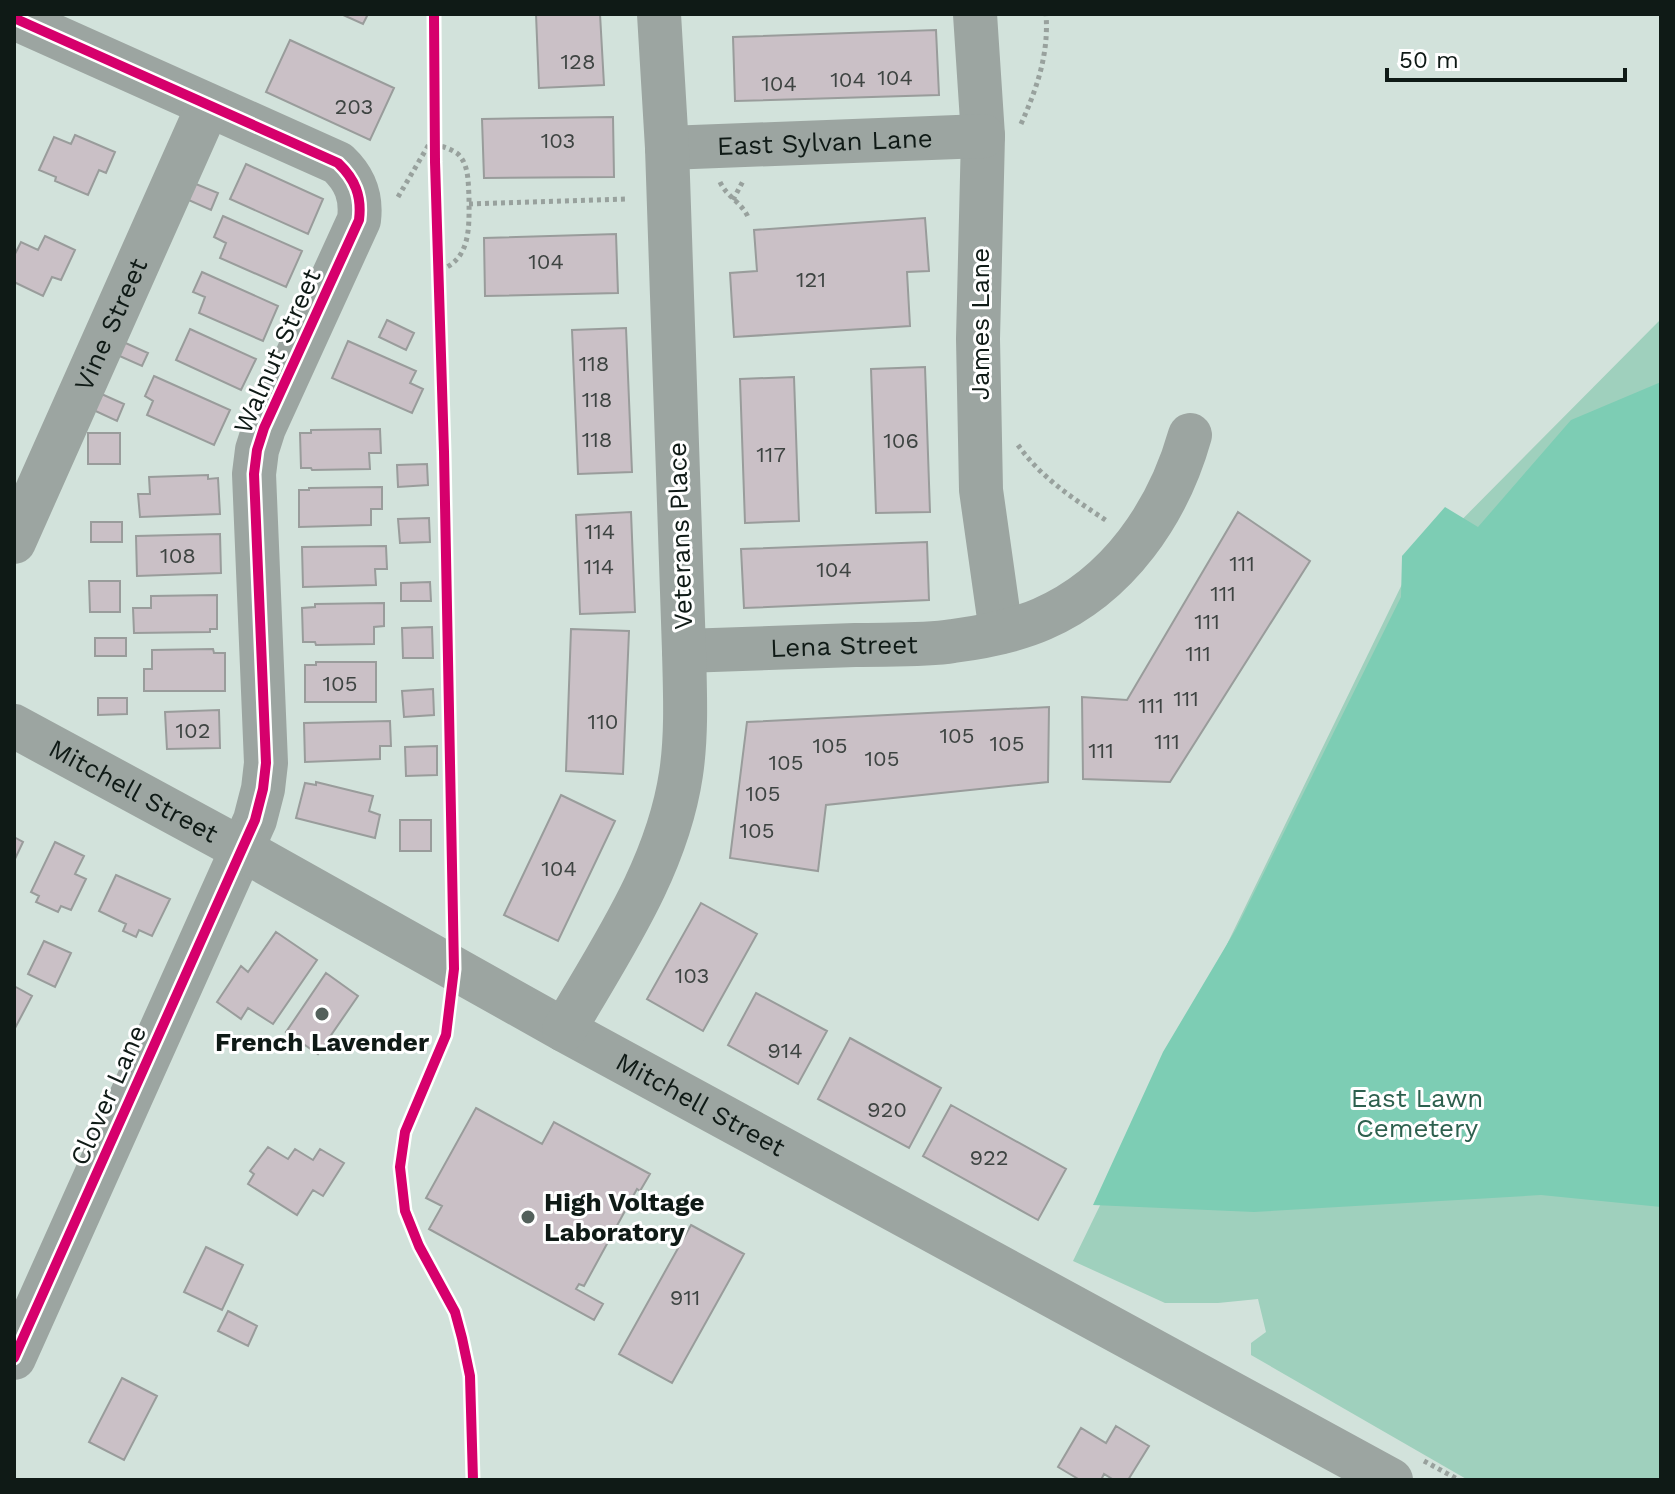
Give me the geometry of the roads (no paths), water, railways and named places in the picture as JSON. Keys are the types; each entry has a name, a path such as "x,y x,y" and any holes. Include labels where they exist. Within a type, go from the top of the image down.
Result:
{"street":[{"name":"Veterans Place","path":"564,1030 645,887 671,818 681,773 684,651 667,148 659,14"},
{"name":"James Lane","path":"975,14 998,135 978,339 981,490 1001,632"},
{"path":"14,18 208,106"},
{"name":"Vine Street","path":"14,542 208,106"},
{"name":"Walnut Street","path":"208,106 338,163 357,188 361,204 359,220 264,428 257,450 254,474 266,763 256,816 243,850"},
{"name":"East Sylvan Lane","path":"667,148 998,135"},
{"name":"Lena Street","path":"684,651 949,642 1001,632 1040,620 1080,599 1113,571 1142,537 1165,502 1190,435"},
{"name":"Mitchell Street","path":"14,726 564,1030 1331,1466 1391,1480"},
{"name":"Clover Lane","path":"14,1358 243,850"}],"place":[{"name":"French Lavender","path":"322,1014"},
{"name":"High Voltage Laboratory","path":"528,1217"}],"park label":[{"name":"East Lawn Cemetery","path":"1417,1113"}]}
